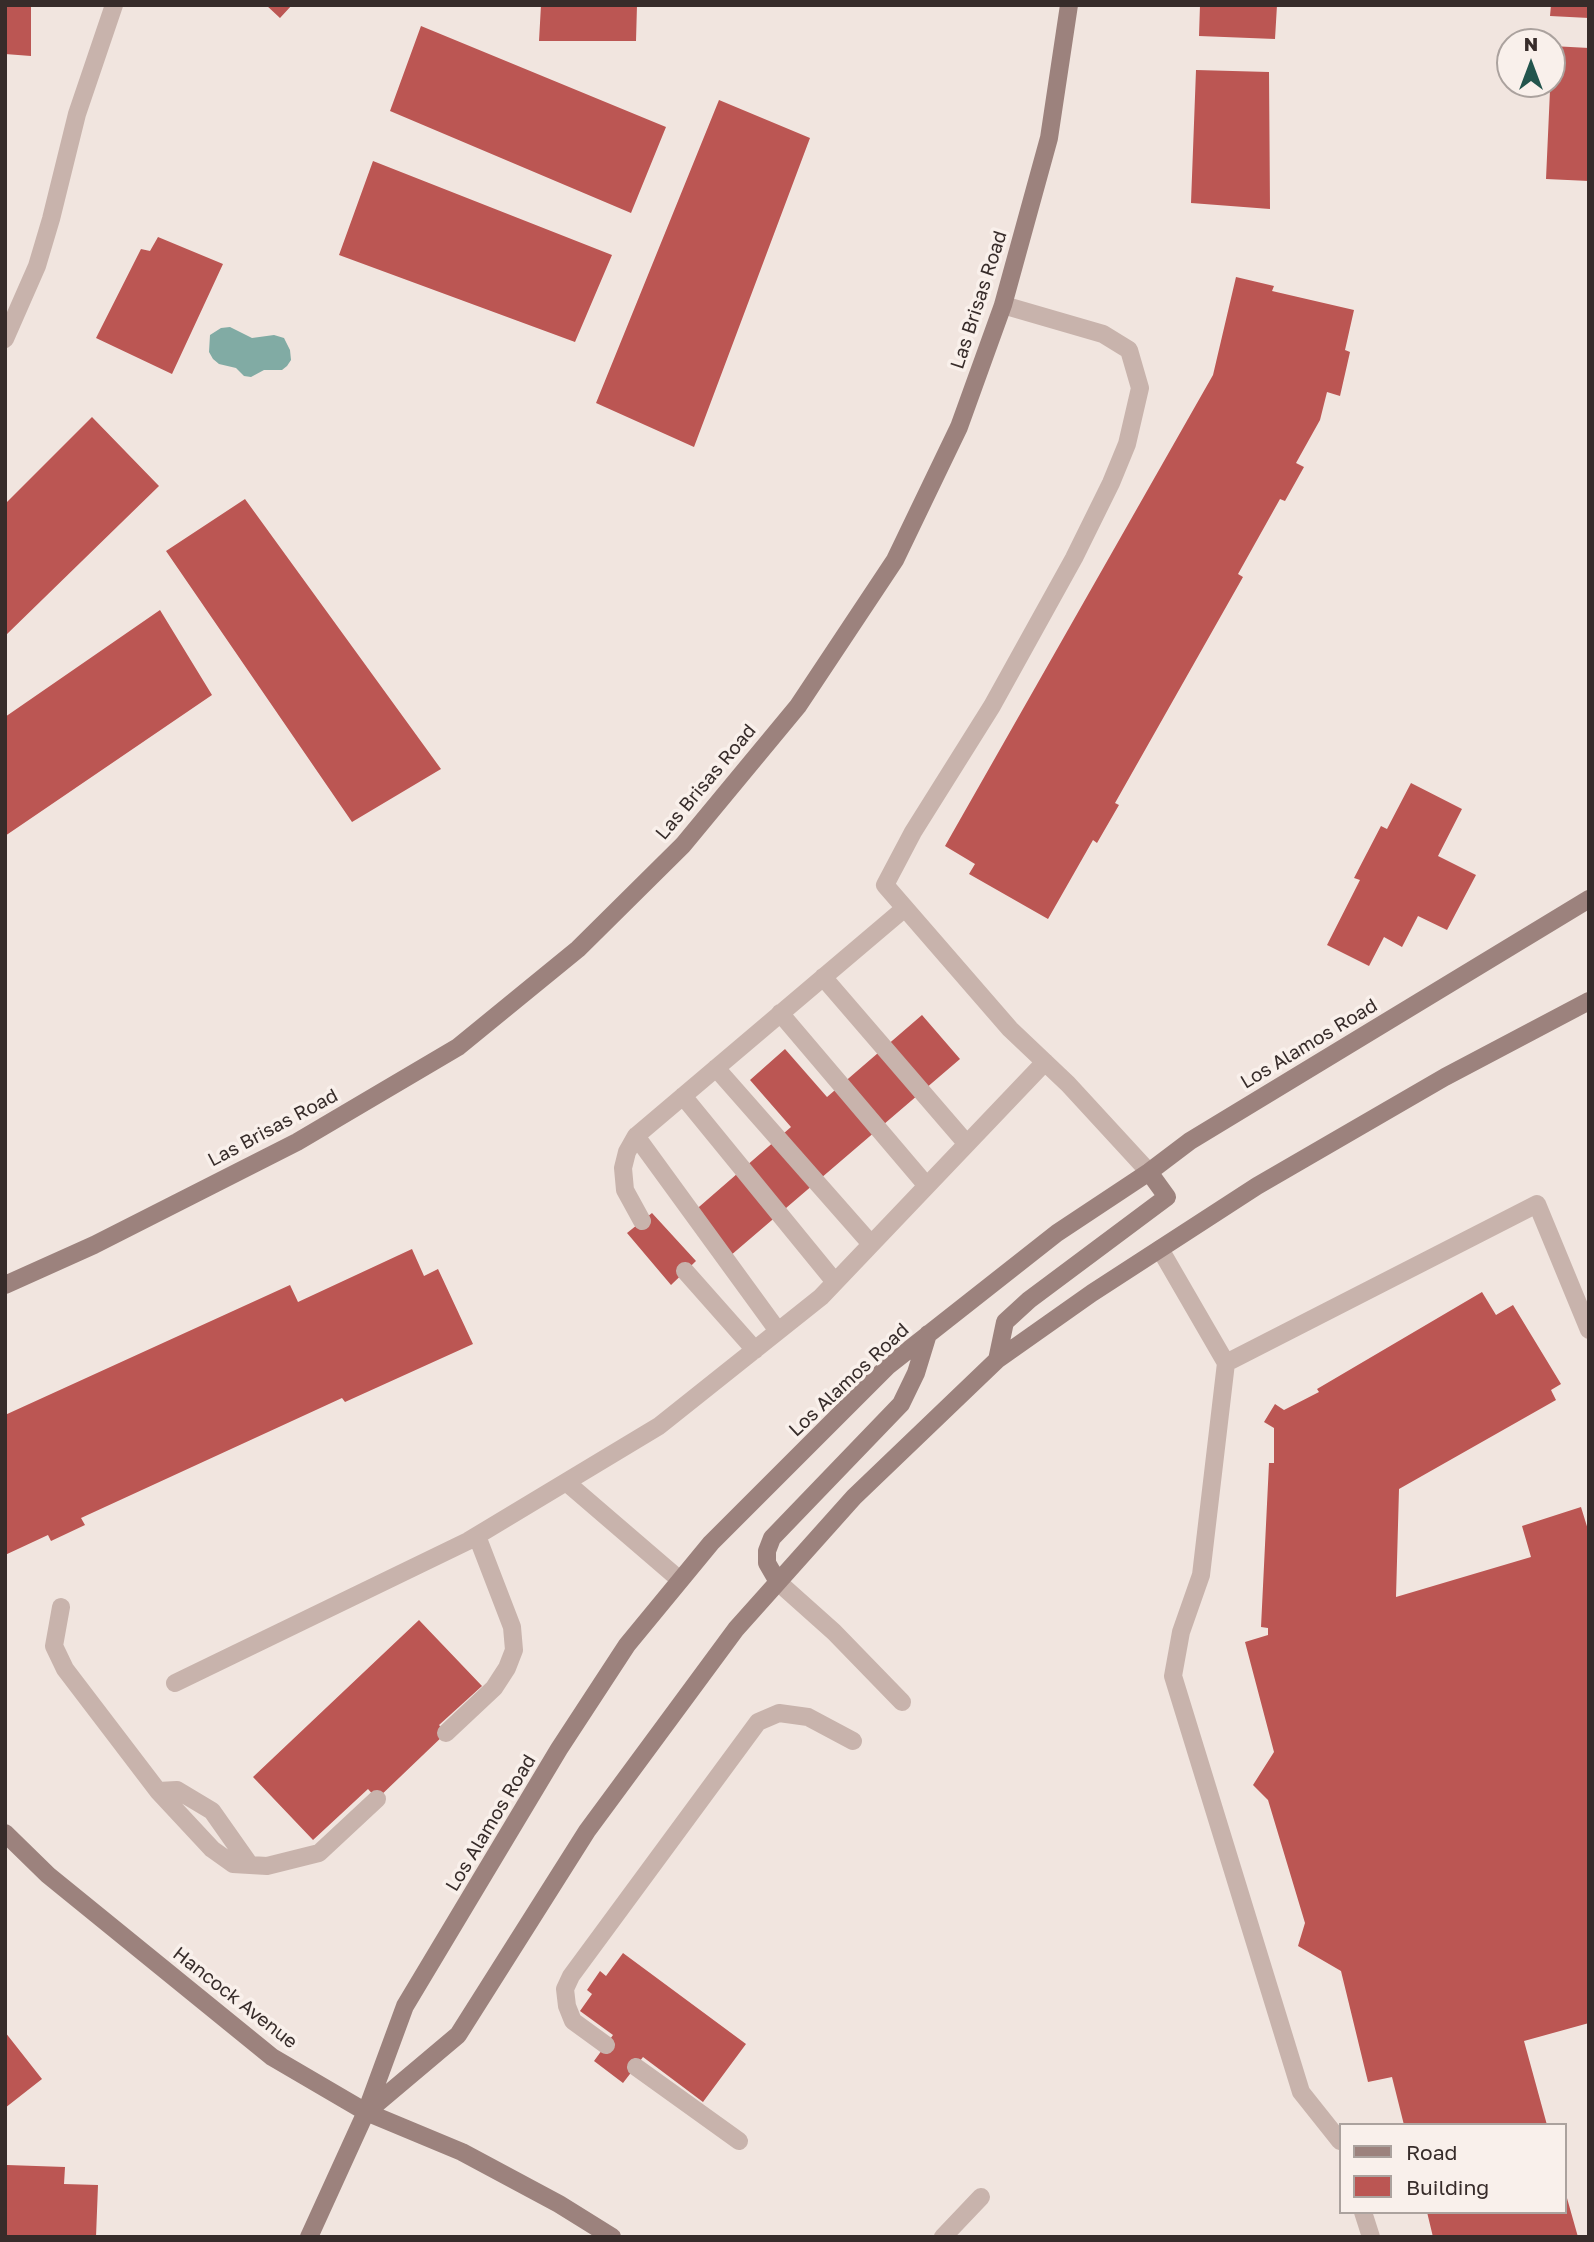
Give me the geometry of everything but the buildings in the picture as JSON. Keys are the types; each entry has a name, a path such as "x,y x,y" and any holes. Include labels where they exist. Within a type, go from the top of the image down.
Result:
{"main road":[{"name":"Las Brisas Road","path":"5,1285 94,1245 297,1142 458,1046 578,950 683,845 798,706 895,560 959,427 1003,305 1049,138 1069,5"},
{"name":"Los Alamos Road","path":"309,2237 366,2112 405,2006 559,1749 627,1645 711,1543 878,1376 1056,1233 1202,1134 1589,899"},
{"name":"Los Alamos Road","path":"366,2112 458,2035 587,1830 736,1629 854,1497 997,1360 1092,1293 1257,1185 1445,1077 1589,1001"},
{"path":"997,1360 1005,1322 1029,1300 1167,1198 1149,1172"},
{"path":"778,1582 767,1563 767,1550 772,1538 901,1404 916,1373 929,1335"},
{"name":"Hancock Avenue","path":"5,1833 48,1875 272,2057 366,2112 461,2152 559,2204 612,2237"}],"lane":[{"path":"5,339 37,266 80,104 114,5"},
{"path":"1003,305 1103,334 1129,350 1140,388 1127,444 1074,558 992,706 914,832 885,885 1010,1029 1149,1172"},
{"path":"642,1221 625,1190 624,1168 627,1152 636,1136 905,908"},
{"path":"823,977 967,1144"},
{"path":"780,1013 927,1185"},
{"path":"175,1683 477,1536 659,1426 821,1297 1045,1062"},
{"path":"716,1068 871,1244"},
{"path":"683,1096 835,1282"},
{"path":"636,1136 778,1331"},
{"path":"1226,1363 1537,1204 1589,1330"},
{"path":"1160,1249 1226,1363 1201,1575 1181,1632 1173,1676 1301,2092 1338,2138"},
{"path":"685,1271 755,1350"},
{"path":"566,1482 680,1580"},
{"path":"446,1733 494,1688 507,1668 514,1650 512,1627 477,1536"},
{"path":"778,1582 834,1632 902,1702"},
{"path":"61,1607 54,1646 65,1669 158,1791 212,1849 233,1864 267,1866 319,1853 377,1799"},
{"path":"606,2045 573,2021 567,2006 565,1989 571,1976 758,1722 779,1713 808,1717 853,1741"},
{"path":"158,1791 177,1790 212,1811 250,1865"},
{"path":"636,2067 739,2141"},
{"path":"943,2237 981,2197"},
{"path":"1364,2214 1371,2237"}],"water":[{"path":"230,327 252,338 274,335 284,338 291,360 282,370 264,370 251,377 244,376 236,368 219,364 209,352 210,335 221,328"}]}
